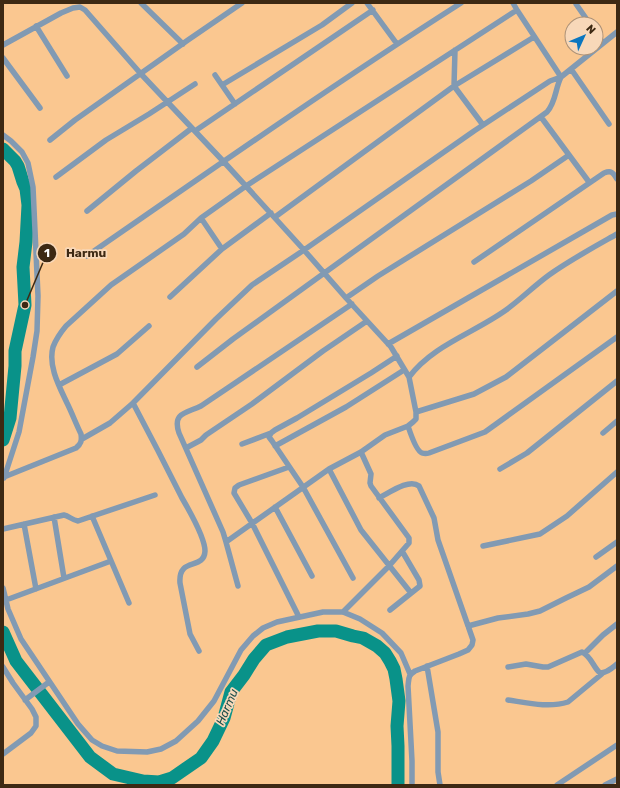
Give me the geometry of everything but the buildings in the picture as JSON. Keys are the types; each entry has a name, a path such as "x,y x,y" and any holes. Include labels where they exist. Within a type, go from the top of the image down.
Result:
{"street":[{"path":"141,3 183,44"},
{"path":"50,140 75,120 242,3"},
{"path":"222,85 322,25 352,3"},
{"path":"367,3 397,44"},
{"path":"87,256 397,44 461,3"},
{"path":"514,3 534,37 561,77"},
{"path":"576,4 584,16"},
{"path":"3,45 61,13 80,7 85,10 141,74 273,215 388,344 409,377 416,412 416,419 414,422 385,435 361,452 329,469 226,542"},
{"path":"87,211 136,171 193,129 235,104 373,10"},
{"path":"82,439 55,377 52,362 53,348 56,340 66,326 111,285 184,234 201,218 246,186 517,10"},
{"path":"36,26 67,76"},
{"path":"604,42 617,32"},
{"path":"170,297 222,249 273,215 454,86 534,37"},
{"path":"455,50 454,86 483,125"},
{"path":"3,478 76,448 82,439 110,423 133,403 216,319 252,286 483,125 550,81 561,77 587,56"},
{"path":"3,58 40,108"},
{"path":"571,69 609,124"},
{"path":"215,75 235,104"},
{"path":"197,367 233,338 541,117 552,106 561,77"},
{"path":"56,177 106,140 195,84"},
{"path":"541,117 589,182"},
{"path":"3,135 22,152 28,162 33,187 38,296 37,331 19,432 3,478"},
{"path":"346,298 378,276 531,181 569,155"},
{"path":"474,262 604,173 608,171 613,173 617,179"},
{"path":"388,344 572,237 612,215 617,214"},
{"path":"201,218 222,249"},
{"path":"409,377 416,368 434,352 505,310 550,275 590,249 617,234"},
{"path":"416,412 474,394 506,377 617,291"},
{"path":"238,586 226,542 176,425 178,419 181,415 201,406 352,304"},
{"path":"186,448 201,440 323,351 367,321"},
{"path":"59,385 117,354 149,326"},
{"path":"408,426 417,448 420,453 424,454 485,432 617,338"},
{"path":"242,444 271,432 297,418 371,374 397,356"},
{"path":"275,446 346,407 404,370"},
{"path":"500,469 527,453 617,381"},
{"path":"133,403 203,540 205,555 202,560 185,567 179,576 190,634 200,651"},
{"path":"603,433 617,421"},
{"path":"271,432 270,436 275,446 304,487 353,578"},
{"path":"343,612 410,543 409,538 370,486 371,474 361,452"},
{"path":"289,467 240,485 235,488 234,493 252,523 299,617"},
{"path":"329,469 361,530 411,593"},
{"path":"483,546 540,534 567,516 617,472"},
{"path":"379,498 404,485 416,483 419,486 434,518 438,540 473,640 472,645 468,650 410,674"},
{"path":"3,529 64,515 78,521 155,494"},
{"path":"275,507 312,576"},
{"path":"92,516 129,603"},
{"path":"54,517 64,578"},
{"path":"24,524 36,589"},
{"path":"596,558 617,542"},
{"path":"390,610 420,586 420,580 402,551"},
{"path":"6,600 111,561"},
{"path":"468,626 498,618 540,611 590,588 617,566"},
{"path":"3,588 8,609 21,639 78,724 92,740 102,746 117,751 147,752 160,749 176,740 198,721 214,702 241,650 253,636 263,628 277,622 324,612 343,612 360,619 382,633 401,653 410,674 408,686 412,785"},
{"path":"508,668 526,664 539,667 548,667 582,652 585,653 603,635 617,624"},
{"path":"585,653 588,655 597,670 600,673 603,673"},
{"path":"508,700 548,705 568,702 603,673 617,664"},
{"path":"427,666 438,732 438,772 440,785"},
{"path":"3,667 36,717 36,726 30,733 3,754"},
{"path":"25,700 50,682"},
{"path":"557,785 617,745"},
{"path":"605,785 617,779"}],"waterway":[{"name":"Harmu","path":"3,149 18,166 26,189 28,205 23,267 25,305 15,351 10,418 3,440"},
{"name":"Harmu","path":"3,632 16,661 90,757 113,774 143,781 159,782 172,778 201,758 213,741 224,718 231,692 254,659 266,645 287,637 318,631 336,631 363,638 377,646 385,653 394,669 399,701 397,726 398,785"}],"place":[{"name":"Harmu","path":"25,305"}]}
